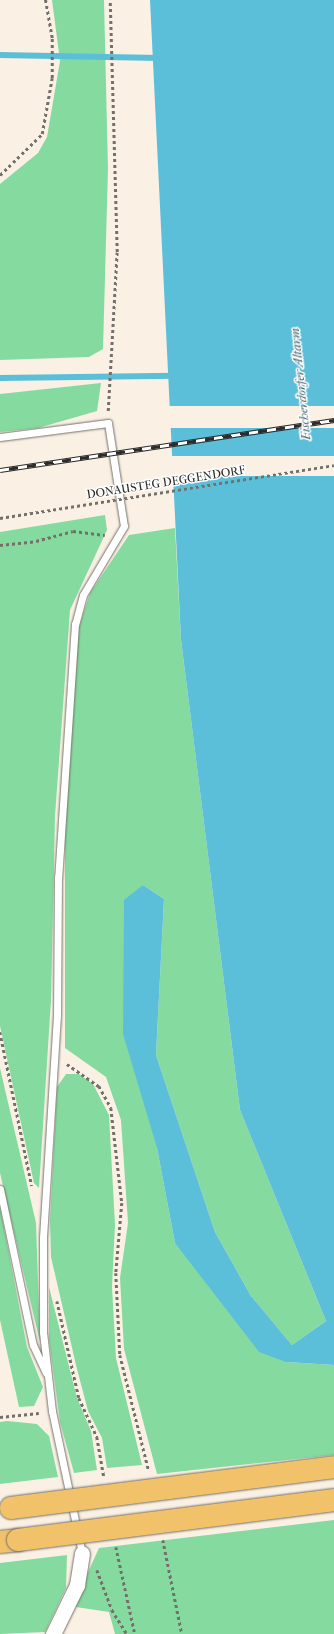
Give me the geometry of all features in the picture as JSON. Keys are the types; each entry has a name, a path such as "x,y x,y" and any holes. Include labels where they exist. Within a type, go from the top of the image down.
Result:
{"highway":[{"path":"5,1508 334,1467"},
{"path":"9,1541 334,1500"}],"street":[{"path":"53,1634 77,1585 82,1553"}],"lane":[{"path":"0,437 108,423 124,526 83,595 75,624 58,877 54,1058 43,1238 43,1332 52,1411 82,1553"},
{"path":"0,1189 33,1345 48,1376"}],"path":[{"path":"0,175 42,134 52,78 52,38 45,0"},
{"path":"108,423 110,351 117,252 110,0"},
{"name":"DONAUSTEG DEGGENDORF","path":"0,518 334,465"},
{"path":"0,545 36,541 73,531 100,532 115,541"},
{"path":"0,1032 34,1193"},
{"path":"54,1058 82,1071 99,1086 111,1108 122,1202 116,1273 120,1355 150,1477"},
{"path":"55,1292 79,1398 97,1437"},
{"path":"0,1417 52,1411"},
{"path":"163,1538 182,1634"},
{"path":"82,1553 96,1568 112,1610 127,1634"},
{"path":"118,1561 135,1634"}],"green space":[{"path":"52,0 104,0 108,169 103,349 89,357 0,360 0,184 38,153 47,137 60,61"},
{"path":"101,383 97,411 38,428 0,432 0,394"},
{"path":"105,515 107,530 70,610 55,816 51,1000 39,1188 34,1183 0,1026 0,532"},
{"path":"175,528 181,640 240,1110 326,1321 292,1345 251,1296 215,1232 156,1055 164,899 143,885 157,1148 175,1243 286,1362 334,1365 334,1455 157,1474 124,1349 120,1278 128,1223 121,1120 106,1077 65,1048 65,825 74,643 90,593 129,535"},
{"path":"0,1068 36,1223 40,1342 0,1173"},
{"path":"66,1074 79,1074 93,1084 109,1115 115,1225 112,1287 116,1358 142,1465 107,1468 102,1438 88,1411 51,1257 50,1221 57,1087"},
{"path":"0,1207 27,1347 43,1387 34,1406 19,1407 0,1320"},
{"path":"49,1287 77,1398 91,1431 97,1470 74,1473 60,1422 49,1339"},
{"path":"7,1421 37,1424 49,1436 58,1477 0,1484 0,1422"},
{"path":"334,1520 334,1634 115,1634 109,1612 76,1607 74,1603 99,1548"},
{"path":"67,1555 66,1588 45,1632 0,1634 0,1563"}],"water":[{"name":"Fischerdorfer Altarm","path":"150,0 334,0 334,1365 286,1362 259,1352 175,1243 157,1148 123,1034 124,900 143,885 164,899 156,1055 215,1232 251,1296 292,1345 326,1321 240,1110 181,640"}],"pier":[{"path":"167,406 334,406 334,428 167,428"},
{"path":"169,456 334,456 334,476 169,476"}],"waterway":[{"path":"0,55 159,58"},
{"path":"0,378 176,376"}],"railway":[{"path":"0,470 334,420"}]}
